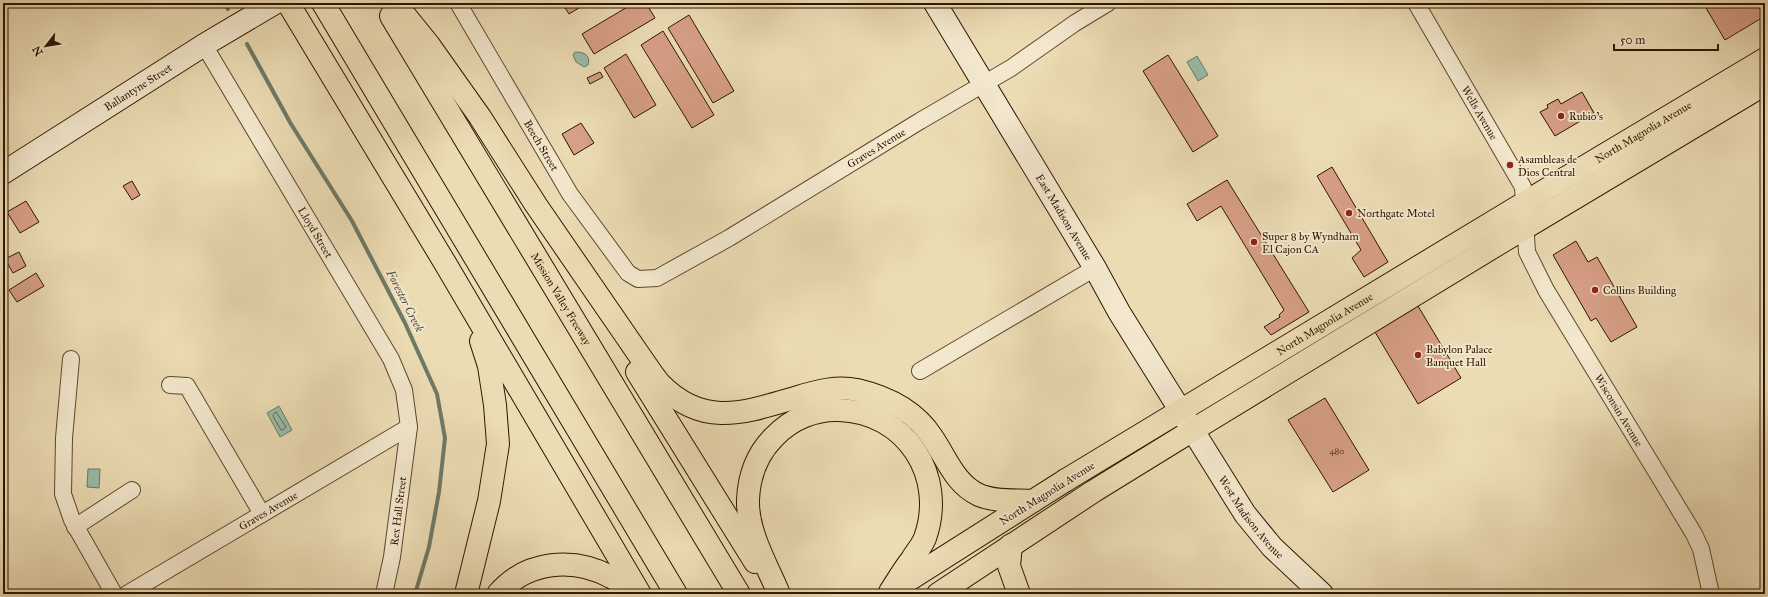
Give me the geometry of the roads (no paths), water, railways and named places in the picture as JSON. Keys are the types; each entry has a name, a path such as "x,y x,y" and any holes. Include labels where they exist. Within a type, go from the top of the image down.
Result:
{"main road":[{"path":"323,3 676,594"},
{"name":"Mission Valley Freeway","path":"383,3 739,594"},
{"path":"395,3 429,45 480,117 536,205 594,304 775,594"},
{"path":"291,8 445,263 640,594"},
{"name":"North Magnolia Avenue","path":"888,593 1066,480 1765,59"},
{"name":"North Magnolia Avenue","path":"938,594 1011,545 1193,430 1765,84"},
{"path":"536,205 659,383 676,398 716,413 735,414 820,390 838,389 866,392 896,404 917,420 932,436 957,478 969,489 981,496 994,499 1033,501"},
{"path":"445,263 479,335 489,366 496,413 498,444 489,501 466,594"},
{"path":"779,594 757,541 750,518 748,501 754,468 760,453 768,443 790,423 805,415 818,411 833,410 849,410 864,413 878,418 892,426 904,437 915,451 924,466 928,479 932,497 931,510 924,540 888,593"},
{"path":"1011,545 1009,566 1019,594"},
{"path":"498,594 525,573 543,567 562,564 580,565 598,570 618,581 633,594"}],"street":[{"name":"Ballantyne Street","path":"5,167 275,3"},
{"name":"Beech Street","path":"458,3 570,194 628,273 638,279"},
{"name":"East Madison Avenue","path":"935,3 1095,268 1119,312 1193,430"},
{"name":"Graves Avenue","path":"638,279 657,278 729,238 920,121 1011,68 1075,23 1108,3"},
{"name":"Wells Avenue","path":"1416,3 1523,187 1526,228"},
{"name":"Lloyd Street","path":"204,46 391,359 404,390 409,427"},
{"name":"Wisconsin Avenue","path":"1526,228 1527,252 1546,290 1694,534 1701,549 1711,594"},
{"path":"920,371 1095,268"},
{"path":"71,360 64,438 63,494 75,526 114,594"},
{"path":"170,384 187,386 262,514"},
{"name":"Graves Avenue","path":"127,594 409,427"},
{"name":"Rex Hall Street","path":"384,594 392,557 409,427"},
{"name":"West Madison Avenue","path":"1193,430 1245,514 1272,547 1322,594"},
{"path":"75,526 132,490"}],"water":[{"path":"575,52 588,56 588,65 584,67 576,62 573,55"},
{"path":"1197,56 1208,75 1198,81 1187,62"},
{"path":"279,406 292,430 280,437 267,413"},
{"path":"88,469 100,469 99,488 87,487"}],"waterway":[{"name":"Forester Creek","path":"225,3 228,9"},
{"name":"Forester Creek","path":"247,44 291,124 352,221 405,323 437,394 445,438 439,492 429,547 415,594"}],"place":[{"name":"Rubio's","path":"1561,116"},
{"name":"Asambleas de Dios Central","path":"1510,165"},
{"name":"Northgate Motel","path":"1349,213"},
{"name":"Super 8 by Wyndham El Cajon CA","path":"1254,242"},
{"name":"Collins Building","path":"1595,290"},
{"name":"Babylon Palace Banquet Hall","path":"1418,355"}]}
